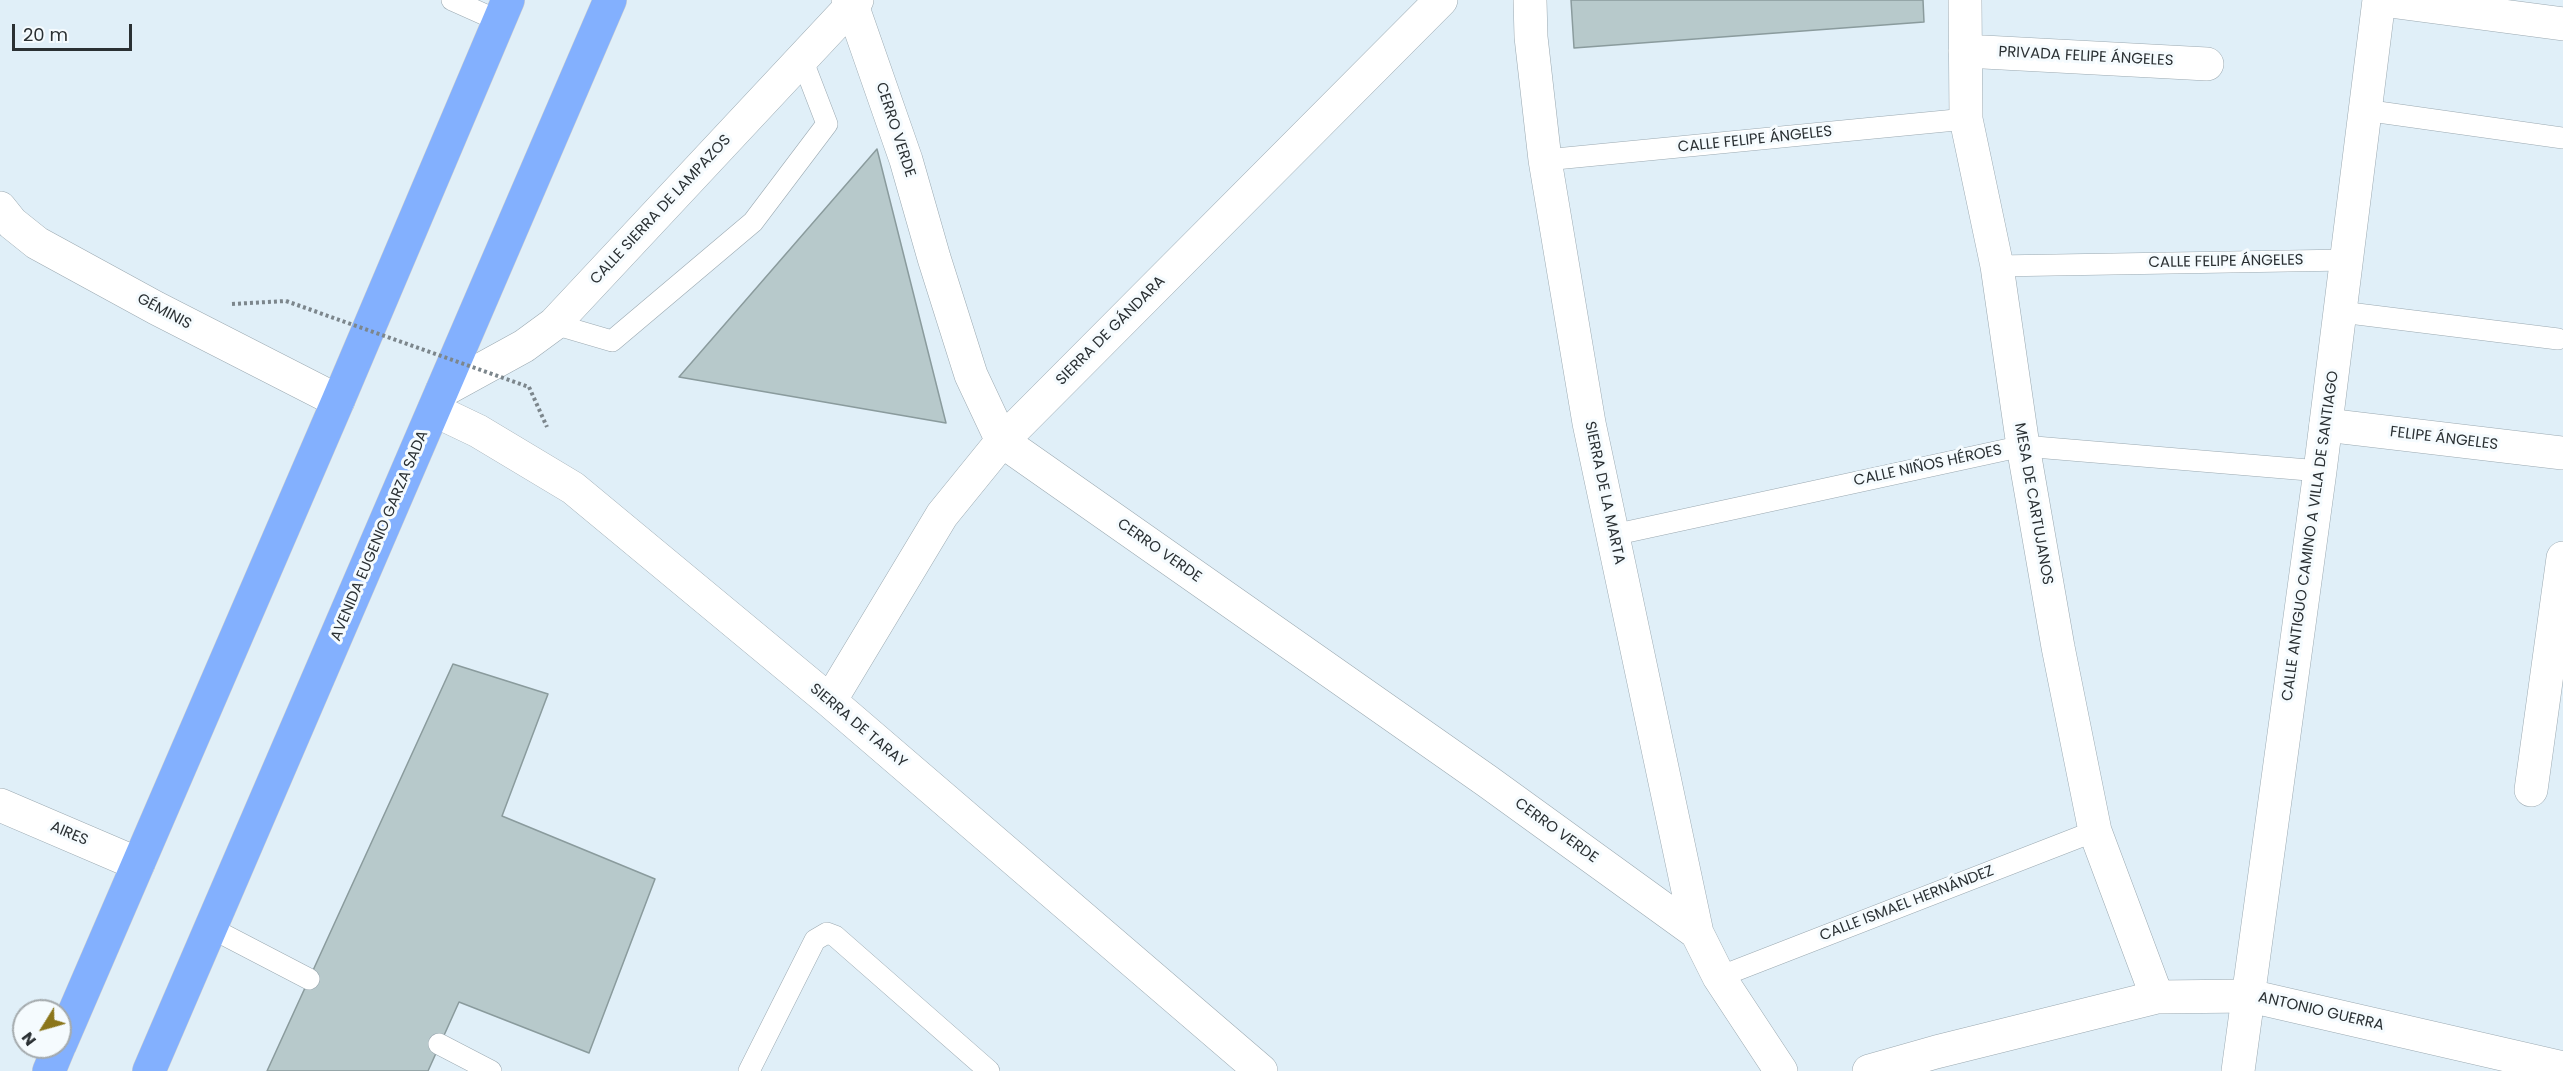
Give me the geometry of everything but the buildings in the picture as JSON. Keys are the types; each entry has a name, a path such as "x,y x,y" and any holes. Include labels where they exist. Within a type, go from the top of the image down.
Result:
{"highway":[{"name":"AVENIDA EUGENIO GARZA SADA","path":"149,1071 610,0"},
{"path":"72,1018 338,401 503,10"}],"street":[{"name":"SIERRA DE GÁNDARA","path":"830,701 942,515 1002,441 1440,0"},
{"name":"SIERRA DE LA MARTA","path":"1530,0 1531,37 1545,160 1589,423 1697,933 1719,977"},
{"name":"MESA DE CARTUJANOS","path":"1965,0 1966,119 1998,266 2023,446 2058,647 2096,831 2157,997"},
{"path":"2380,0 2563,24"},
{"name":"CALLE ANTIGUO CAMINO A VILLA DE SANTIAGO","path":"2238,1071 2320,471 2364,110 2380,0"},
{"name":"CALLE SIERRA DE LAMPAZOS","path":"438,400 466,376 524,346 554,324 853,2"},
{"name":"CERRO VERDE","path":"853,2 906,160 971,375 1002,441 1477,774 1697,933"},
{"name":"PRIVADA FELIPE ÁNGELES","path":"1965,51 2207,64"},
{"name":"GÉMINIS","path":"0,208 12,223 37,243 338,401"},
{"name":"SIERRA DE TARAY","path":"438,400 478,431 573,488 830,701 1261,1071"},
{"name":"FELIPE ÁNGELES","path":"2326,425 2563,453"},
{"path":"2531,790 2563,558"},
{"name":"AIRES","path":"0,805 138,864"},
{"path":"1719,977 1781,1071"},
{"name":"ANTONIO GUERRA","path":"1869,1071 2157,997 2250,996 2563,1068"}],"lane":[{"path":"452,0 503,10"},
{"path":"554,324 612,341 753,222 827,124 802,59"},
{"path":"2364,110 2563,138"},
{"name":"CALLE FELIPE ÁNGELES","path":"1545,160 1966,119"},
{"name":"CALLE FELIPE ÁNGELES","path":"1998,266 2347,260"},
{"path":"2341,312 2558,339"},
{"name":"CALLE NIÑOS HÉROES","path":"1612,535 2023,446 2320,471"},
{"name":"CALLE ISMAEL HERNÁNDEZ","path":"1719,977 2096,831"},
{"path":"211,928 309,979"},
{"path":"749,1071 815,940 827,933 835,936 989,1071"},
{"path":"439,1044 491,1071"}],"path":[{"path":"286,301 529,387"}]}
